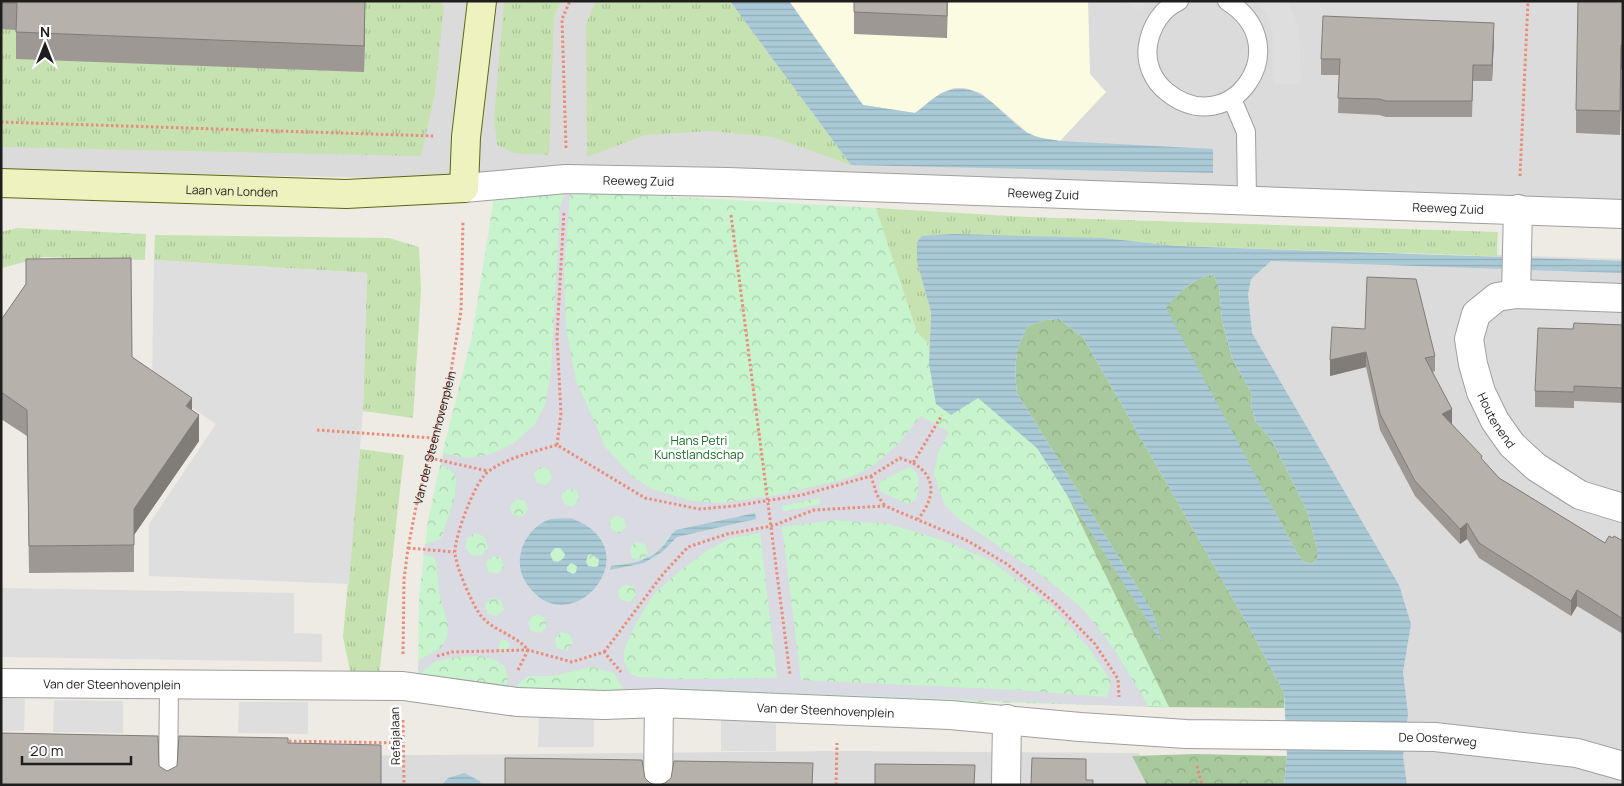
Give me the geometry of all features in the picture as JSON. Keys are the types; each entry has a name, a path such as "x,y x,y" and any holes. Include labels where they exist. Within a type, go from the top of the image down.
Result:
{"street":[{"path":"464,188 466,137 482,1"},
{"name":"Reeweg Zuid","path":"464,188 566,179 727,182 1623,214"},
{"name":"Laan van Londen","path":"1,183 346,194 464,188"},
{"path":"1516,294 1518,209"},
{"name":"Houtenend","path":"1623,298 1516,294 1497,297 1476,314 1469,339 1481,392 1495,421 1512,446 1536,467 1580,495 1623,508"},
{"name":"Van der Steenhovenplein","path":"1,683 403,686 517,702 604,705 659,704 838,710 1006,719 1124,730 1250,735"},
{"path":"658,785 659,704"},
{"path":"1006,719 1006,785"},
{"name":"De Oosterweg","path":"1250,735 1435,737 1577,753 1623,766"}],"lane":[{"path":"1180,1 1159,16 1150,33 1147,53 1151,72 1161,88 1176,100 1194,107 1214,106 1232,99 1245,88 1254,73 1259,56 1257,39 1251,22 1240,9 1227,1"},
{"path":"1232,99 1246,132 1247,200"},
{"path":"168,785 169,684"}],"path":[{"path":"556,445 561,413 557,337 566,179 562,19 570,1"},
{"path":"1518,209 1528,1"},
{"path":"1,122 466,137"},
{"path":"727,182 772,526 791,682 792,709"},
{"name":"Van der Steenhovenplein","path":"403,686 404,579 416,507 451,371 460,311 464,188"},
{"path":"913,463 942,415"},
{"path":"317,430 433,438"},
{"path":"528,650 522,643 482,617 466,589 454,552 473,492 488,471 528,453 556,445 645,498 698,509 802,495 871,476 900,458 924,470 930,479 930,496 926,510 918,519"},
{"path":"430,458 488,471"},
{"path":"871,476 877,495 885,506"},
{"path":"436,656 452,652 528,650 572,662 604,652 663,574 688,548 727,534 772,526 814,510 885,506 966,540 1007,564 1055,603 1095,644 1118,679 1124,730"},
{"path":"408,548 454,552"},
{"path":"604,652 632,685 659,704"},
{"name":"Refajalaan","path":"403,686 404,785"},
{"path":"836,785 838,710"},
{"path":"276,741 403,743"}],"shaded area":[{"path":"1,1 1623,1 1623,207 907,189 1,170"},
{"path":"789,1 1088,1 1090,74 1106,92 1060,141 1039,138 1027,132 981,93 965,88 954,88 942,93 915,113 863,105"},
{"path":"1124,1 1148,1 1139,10"},
{"path":"1256,1 1287,1 1299,27 1301,84 1274,84 1273,32 1265,11"},
{"path":"565,193 570,194 564,272 566,327 576,381 606,448 633,477 652,489 691,501 721,503 776,495 856,475 874,465 897,445 921,416 949,432 938,453 934,475 945,505 960,520 1044,577 1083,609 1114,649 1149,707 670,688 624,690 613,672 591,667 552,676 528,676 518,684 517,690 505,689 508,678 505,667 496,660 480,656 454,657 435,662 418,675 419,660 441,648 447,637 448,625 439,593 436,561 433,557 423,555 425,544 441,539 455,496 456,478 451,470 441,465 444,453 465,458 488,455 513,444 535,424 545,405 551,371 560,207","holes":["540,467 549,469 552,478 546,485 537,483 534,474","910,467 917,473 919,482 916,500 907,504 880,491 881,481","567,489 577,490 579,499 573,507 564,504 561,495","819,498 821,504 783,512 782,506","516,499 525,501 528,510 522,517 512,514 510,506","755,513 756,519 677,537 662,552 644,563 610,570 611,566 643,560 661,549 668,537 676,530","615,516 624,518 626,527 620,533 612,530 609,522","834,520 889,524 948,542 991,561 1050,604 1089,648 1111,681 1107,697 1019,690 801,680 782,527","584,523 605,572 553,603 542,599 532,592 537,526","476,533 485,537 488,547 482,555 472,556 465,548 467,538","760,533 777,678 676,679 637,677 630,673 624,661 624,650 636,623 653,595 682,569 708,550 731,538","636,542 645,544 648,553 642,560 632,558 630,549","492,556 501,558 504,567 498,574 488,572 486,562","624,584 634,587 636,595 630,602 620,600 618,591","492,598 501,600 504,609 497,616 488,614 485,605","535,614 544,617 547,626 541,633 531,631 528,622","561,632 570,634 573,643 567,651 557,648 555,639","501,640 506,640 510,644 506,651 498,648"]},
{"path":"1496,255 1623,259 1623,785 1399,785 1391,675 1232,308 1247,260"},
{"path":"154,260 367,273 363,411 349,584 149,576 149,524 216,424 152,381"},
{"path":"1,588 294,593 294,633 322,634 322,662 1,657"},
{"path":"1,698 25,699 24,731 1,731"},
{"path":"54,700 123,701 123,733 53,732"},
{"path":"239,702 308,702 308,734 238,733"},
{"path":"539,716 594,716 594,747 538,747"},
{"path":"721,719 776,720 776,751 721,751"},
{"path":"1,751 328,756 839,751 1139,753 1152,785 1,785"}],"green space":[{"path":"1,1 438,1 444,6 435,93 421,156 1,147"},
{"path":"504,1 561,1 554,17 549,155 514,153 497,145 494,118"},
{"path":"596,1 730,1 851,165 773,137 711,131 645,135 587,157 586,24"},
{"name":"Hans Petri Kunstlandschap","path":"556,190 876,208 917,332 984,402 1045,449 1169,707 510,690 418,676 419,597 428,520 445,442 472,336 494,197"},
{"path":"876,208 1028,217 1498,232 1497,256 1177,246 1104,238 917,261 931,312 929,363 783,366 878,216"},
{"path":"17,228 146,234 145,260 44,257 1,268 1,232"},
{"path":"155,235 389,238 419,247 421,290 413,418 363,411 367,273 154,260"},
{"path":"1213,274 1219,287 1222,320 1232,358 1252,394 1251,405 1256,422 1272,440 1307,511 1317,548 1317,559 1312,564 1304,562 1298,555 1165,308 1186,287 1198,279"},
{"path":"1059,319 1083,337 1252,632 1284,693 1284,708 1149,707 1037,448 1161,641 1152,611 1017,393 1016,358 1023,335 1028,326 1045,320"},
{"path":"360,449 404,455 379,676 351,675 343,637"},
{"path":"1196,754 1287,756 1284,785 1147,785 1132,756"}],"water":[{"path":"730,1 789,1 863,105 915,113 944,92 957,89 969,90 989,100 1026,132 1042,138 1060,141 1213,149 1213,173 851,165"},
{"path":"954,234 1104,238 1177,246 1623,261 1623,273 1271,261 1251,279 1248,294 1252,333 1399,585 1411,624 1403,672 1408,714 1403,756 1407,785 1284,785 1287,756 1284,693 1252,632 1083,337 1059,319 1045,320 1028,326 1020,343 1016,358 1017,393 1152,611 1162,643 1037,448 978,398 951,415 936,404 929,364 931,312 917,262 917,242 922,236","holes":["1213,274 1219,287 1222,320 1232,358 1252,394 1251,405 1256,422 1272,440 1307,511 1317,548 1317,559 1312,564 1304,562 1298,555 1166,308 1186,287 1205,276"]},
{"path":"755,513 756,519 677,537 662,552 644,563 610,570 611,566 631,563 649,557 662,547 676,530"},
{"path":"570,518 595,532 606,550 605,570 596,587 581,600 562,605 543,600 525,581 520,563 524,544 535,528 551,519","holes":["555,548 560,548 565,554 564,558 558,562 553,561 550,554","591,554 599,559 598,566 588,566 586,562 588,555","571,563 577,566 576,572 573,574 567,571 567,567"]},
{"path":"464,773 480,781 481,785 442,785 448,778"}],"building":[{"path":"1,1 365,1 364,46 16,32 17,3 1,3"},
{"path":"854,1 947,1 947,16 854,12"},
{"path":"1578,1 1623,1 1620,111 1576,110"},
{"path":"1323,16 1494,23 1492,65 1473,65 1472,101 1386,101 1379,99 1338,98 1340,59 1321,59"},
{"path":"131,258 132,357 192,398 186,406 199,415 134,509 134,545 29,546 27,410 1,392 1,320 26,284 26,259"},
{"path":"1367,277 1416,279 1435,356 1425,358 1452,409 1442,414 1482,456 1481,458 1499,478 1605,543 1609,536 1613,538 1614,536 1623,541 1623,619 1577,590 1571,601 1479,543 1467,523 1460,529 1415,481 1380,414 1366,352 1330,360 1332,327 1365,329"},
{"path":"1574,323 1623,325 1623,388 1574,386 1574,392 1535,391 1538,328 1573,329"},
{"path":"1,733 158,736 159,766 167,771 177,766 179,736 288,738 288,743 381,745 381,785 1,785"},
{"path":"505,758 642,760 645,778 650,783 656,785 505,785"},
{"path":"1032,758 1086,759 1086,780 1093,780 1093,785 1031,785"},
{"path":"674,761 813,763 812,785 659,785 671,778"},
{"path":"875,764 975,765 974,785 875,785"}]}
